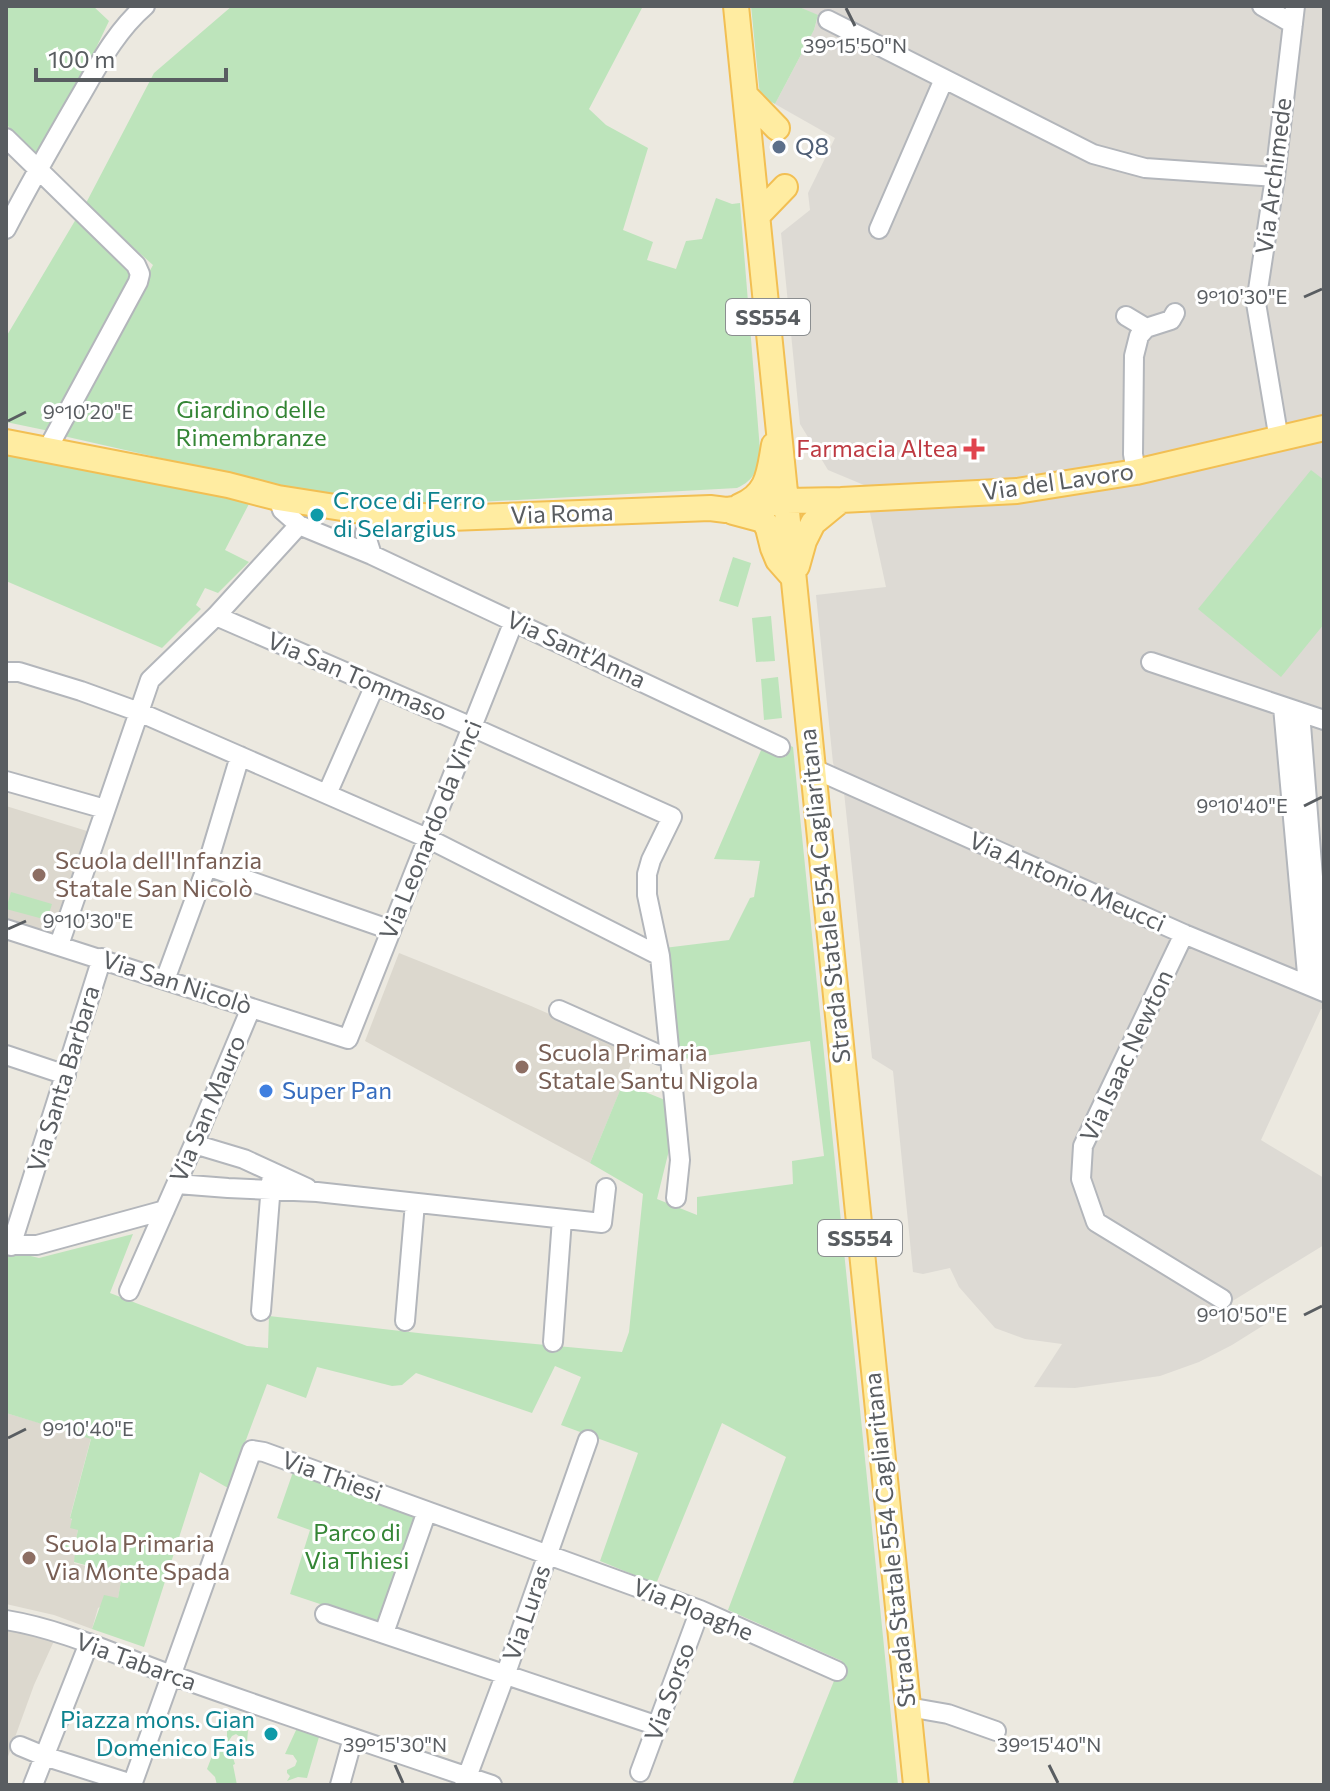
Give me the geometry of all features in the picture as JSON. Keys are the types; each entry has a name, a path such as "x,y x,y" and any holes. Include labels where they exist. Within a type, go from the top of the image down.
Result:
{"main road":[{"name":"Strada Statale 554 Cagliaritana","path":"736,6 916,1785"},
{"path":"746,96 777,128"},
{"path":"758,215 785,187"},
{"path":"779,419 791,468 805,491 841,500"},
{"path":"726,510 751,501 764,488 779,419"},
{"name":"Via del Lavoro","path":"787,501 1017,491 1136,472 1324,428"},
{"name":"Via Roma","path":"6,442 228,485 280,504 450,518 710,508 726,510 787,501"},
{"path":"793,577 813,523 841,500"},
{"path":"726,510 763,520 778,560 793,577"}],"street":[{"path":"6,229 113,39 145,6"},
{"path":"1262,6 1294,15"},
{"name":"Via Archimede","path":"1279,440 1256,303 1294,15"},
{"path":"828,20 1093,154 1145,168 1275,177"},
{"path":"879,229 944,79"},
{"path":"6,138 136,265 140,274 47,450"},
{"path":"1136,472 1133,454 1134,356 1139,336 1146,328 1171,320 1175,313"},
{"path":"1126,316 1146,328"},
{"name":"Via Sant'Anna","path":"280,504 299,525 372,555 780,747"},
{"path":"371,512 365,533 372,555"},
{"path":"59,945 150,680 216,616 299,525"},
{"name":"Via San Tommaso","path":"216,616 672,817 647,874 647,895 660,956"},
{"name":"Via Leonardo da Vinci","path":"348,1039 514,621"},
{"path":"1151,662 1324,720"},
{"path":"6,672 19,672 139,712 427,838 660,956 680,1160 676,1198"},
{"path":"327,794 375,685"},
{"path":"1291,709 1318,990"},
{"path":"165,980 207,866 240,756"},
{"name":"Via Antonio Meucci","path":"812,768 1184,934 1318,990"},
{"path":"6,781 105,809"},
{"path":"207,866 391,930"},
{"name":"Via San Nicolò","path":"7,931 102,958 348,1039"},
{"name":"Via Isaac Newton","path":"1184,934 1083,1146 1081,1179 1096,1222 1222,1299"},
{"name":"Via Santa Barbara","path":"9,1246 102,958"},
{"name":"Via San Mauro","path":"129,1291 251,1008"},
{"path":"559,1010 660,1055 670,1056"},
{"path":"6,1055 66,1075"},
{"path":"194,1144 244,1159 271,1181"},
{"path":"261,1311 271,1181"},
{"path":"177,1184 271,1181 317,1192 602,1223 606,1188"},
{"path":"405,1321 415,1203"},
{"name":"Via San Mauro","path":"9,1246 37,1245 165,1210"},
{"path":"553,1342 562,1219"},
{"name":"Via Luras","path":"466,1781 588,1440"},
{"name":"Via Thiesi","path":"172,1676 252,1450 547,1554"},
{"path":"384,1633 427,1511"},
{"name":"Via Ploaghe","path":"547,1554 700,1610 837,1671"},
{"name":"Via Sorso","path":"640,1772 700,1610"},
{"path":"325,1614 658,1726"},
{"name":"Via Tabarca","path":"6,1620 89,1643 172,1676 353,1738 466,1781 492,1785"},
{"path":"33,1785 89,1643"},
{"path":"20,1746 137,1783 172,1676"},
{"path":"908,1707 948,1714 996,1731"},
{"path":"340,1785 353,1738"}],"shaded area":[{"path":"797,6 1324,6 1324,1009 1321,1009 1261,1140 1324,1178 1324,1245 1226,1305 1264,1325 1199,1362 1160,1376 1075,1388 1034,1387 1062,1344 1025,1339 995,1328 959,1287 950,1268 923,1274 913,1272 893,1071 872,1058 844,792 833,763 816,595 886,587 864,485 828,470 800,424 781,233 810,210 808,193 835,138 775,104 814,30 818,16"},
{"name":"Scuola dell'Infanzia Statale San Nicolò","path":"6,806 87,831 54,933 6,919"},
{"name":"Scuola Primaria Statale Santu Nigola","path":"399,953 636,1052 590,1163 365,1041"},
{"path":"6,1413 91,1438 70,1517 78,1530 75,1543 64,1555 69,1551 76,1553 74,1563 122,1575 118,1598 98,1608 92,1629 54,1615 6,1604"},
{"path":"6,1629 54,1641 6,1762"}],"green space":[{"path":"6,6 93,6 109,21 42,161 6,124"},
{"name":"Giardino delle Rimembranze","path":"232,6 643,6 589,109 606,125 648,148 623,230 653,242 647,260 676,269 686,241 702,239 716,198 732,204 740,203 760,450 752,477 737,488 443,504 327,496 59,435 153,265 85,205 154,73"},
{"path":"751,6 797,6 818,15 814,30 775,104 760,96"},
{"path":"76,219 136,277 54,432 6,422 6,337"},
{"path":"6,451 251,500 225,550 249,562 218,593 205,588 196,605 201,609 162,648 6,581"},
{"path":"1311,470 1324,480 1324,624 1281,677 1198,609"},
{"path":"733,557 751,563 738,607 719,601"},
{"path":"771,616 775,661 756,662 752,618"},
{"path":"778,677 782,718 764,720 761,679"},
{"path":"786,744 793,747 898,1785 792,1785 842,1661 728,1610 786,1457 722,1423 656,1584 600,1561 638,1453 561,1425 581,1377 555,1366 532,1413 416,1373 402,1385 392,1386 317,1367 306,1398 267,1384 228,1488 200,1472 144,1647 92,1629 104,1595 118,1598 122,1575 74,1562 75,1553 63,1555 66,1541 75,1543 78,1530 70,1528 70,1518 91,1439 6,1413 6,1250 39,1258 133,1234 110,1293 247,1346 268,1348 269,1316 622,1352 629,1332 643,1194 590,1163 623,1083 665,1100 671,1142 657,1199 697,1215 697,1197 793,1184 792,1161 824,1156 810,1041 677,1060 664,948 729,940 750,898 754,897 760,861 714,859 762,748 786,757"},
{"path":"11,892 52,904 47,920 6,909"},
{"name":"Parco di Via Thiesi","path":"293,1472 420,1516 383,1625 290,1594 310,1530 277,1518"},
{"path":"249,1719 247,1742 236,1734 228,1742 237,1785 217,1785 215,1777 207,1769 217,1743 225,1741 227,1730"},
{"path":"297,1728 319,1737 307,1778 287,1781 290,1776 287,1770 297,1761 293,1755 285,1754"}],"place":[{"name":"Q8","path":"779,147"},
{"name":"Farmacia Altea","path":"974,449"},
{"name":"Croce di Ferro di Selargius","path":"317,515"},
{"name":"Scuola dell'Infanzia Statale San Nicolò","path":"39,875"},
{"name":"Scuola Primaria Statale Santu Nigola","path":"522,1067"},
{"name":"Super Pan","path":"266,1091"},
{"name":"Scuola Primaria Via Monte Spada","path":"29,1558"},
{"name":"Piazza mons. Gian Domenico Fais","path":"271,1734"}]}
